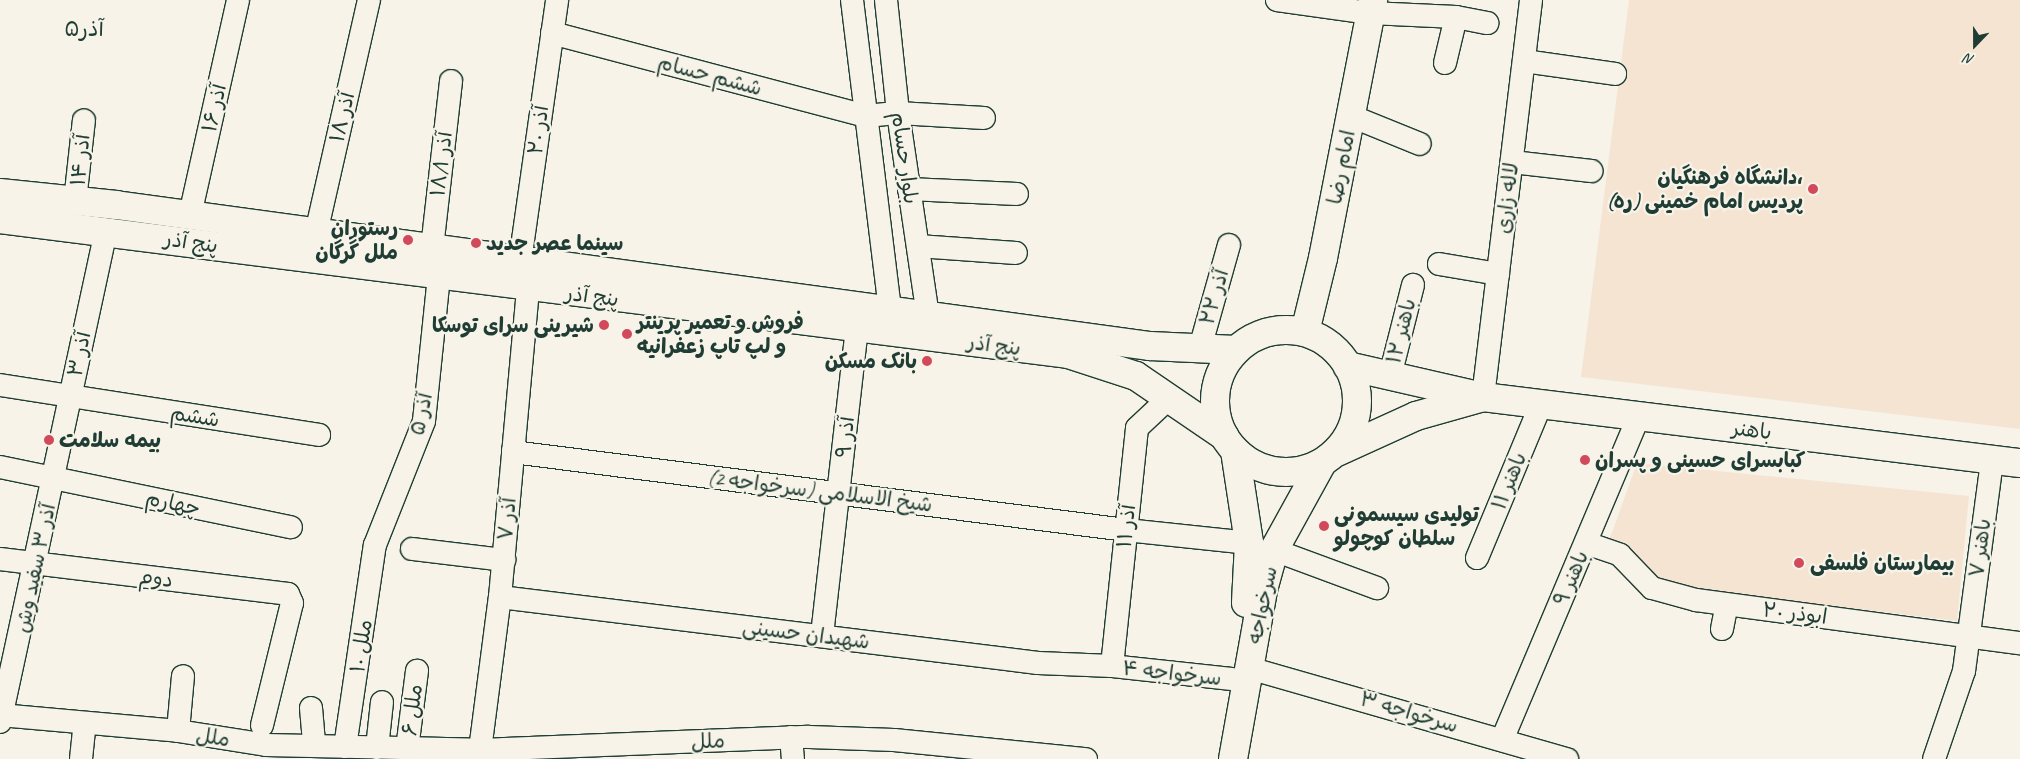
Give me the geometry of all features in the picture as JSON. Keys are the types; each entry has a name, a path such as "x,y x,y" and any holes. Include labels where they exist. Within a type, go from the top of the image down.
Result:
{"main road":[{"name":"امام رضا","path":"1305,332 1351,116 1371,7"},
{"name":"پنج آذر","path":"0,193 75,201 432,248 1150,346 1236,350"},
{"name":"پنج آذر","path":"0,219 106,231 528,288 1068,354 1136,376 1230,444"},
{"path":"1268,332 1305,332 1322,339 1348,366 1358,401 1352,428 1329,457 1305,470 1268,470 1250,463 1230,444 1216,410 1217,382 1224,364 1236,350 1268,332"},
{"name":"باهنر","path":"1348,366 1483,397 2020,463"},
{"name":"باهنر","path":"1329,457 1416,416 1483,397"},
{"name":"سرخواجه","path":"1230,444 1261,547"},
{"name":"سرخواجه","path":"1233,759 1249,586 1261,547 1329,457"},
{"name":"سرخواجه","path":"1218,759 1241,673"}],"street":[{"name":"۱۶ آذر","path":"190,216 238,0"},
{"name":"۱۸ آذر","path":"316,233 369,0"},
{"name":"۲۰ آذر","path":"520,261 557,0"},
{"name":"بلوار حسام","path":"852,0 890,311"},
{"name":"بلوار حسام","path":"886,0 898,113 928,315"},
{"path":"1278,0 1371,7 1456,17 1487,23"},
{"name":"لاله زاری","path":"1483,397 1531,0"},
{"path":"1445,63 1456,17"},
{"name":"ششم حسام","path":"552,34 867,116"},
{"path":"1524,61 1615,74"},
{"name":"۱۸/۱ آذر","path":"432,248 451,80"},
{"path":"867,116 898,113 984,118"},
{"path":"1351,116 1420,144"},
{"name":"۱۴ آذر","path":"75,201 84,120"},
{"path":"1512,162 1591,172"},
{"path":"910,189 1017,194"},
{"name":"۳ آذر","path":"54,478 106,231"},
{"name":"۲۲ آذر","path":"1200,348 1229,245"},
{"path":"918,246 1016,253"},
{"path":"1439,264 1498,274"},
{"name":"آذر ۵","path":"375,544 424,420 439,276"},
{"name":"۱۲ باهنر","path":"1390,376 1413,285"},
{"name":"آذر ۷","path":"480,750 504,560 528,288"},
{"name":"۹ آذر","path":"822,635 857,328"},
{"name":"ششم","path":"0,386 319,435"},
{"name":"آذر ۱۱","path":"1112,666 1138,428 1168,399"},
{"name":"باهنر ۱۱","path":"1477,558 1541,404"},
{"name":"۹ باهنر","path":"1502,740 1639,416"},
{"name":"شیخ الاسلامی (سرخواجه 2)","path":"513,452 1261,547 1377,588"},
{"name":"باهنر ۷","path":"1934,759 1964,671 1992,460"},
{"name":"چهارم","path":"0,467 291,528"},
{"name":"آذر ۳ سفید وش","path":"1,717 54,478"},
{"name":"ابوذر ۲۰","path":"1586,543 1620,555 1652,588 1727,604 2020,642"},
{"name":"۱۰ ملل","path":"345,747 375,544"},
{"path":"412,549 504,560"},
{"name":"دوم","path":"0,559 288,594 292,603 262,725"},
{"name":"شهیدان حسینی","path":"500,597 822,635 1038,664 1112,666"},
{"path":"1722,629 1727,604"},
{"name":"سرخواجه ۴","path":"1112,666 1241,673"},
{"name":"۶ ملل","path":"407,748 417,671"},
{"name":"سرخواجه ۳","path":"1241,673 1502,740 1567,759"},
{"path":"178,731 183,676"},
{"path":"377,748 382,702"},
{"path":"311,708 314,746"},
{"name":"ملل","path":"1,717 178,731 236,750 314,746 407,748 443,754 480,750 529,754 792,748 860,749 1086,759"},
{"path":"81,759 85,723"}],"shaded area":[{"name":"دانشگاه فرهنگیان، پردیس امام خمینی (ره)","path":"1629,0 2020,0 2020,429 1581,377"},
{"name":"بیمارستان فلسفی","path":"1637,463 1969,496 1957,621 1660,585 1609,541"}],"place":[{"name":"دانشگاه فرهنگیان، پردیس امام خمینی (ره)","path":"1813,189"},
{"name":"رستوران ملل گرگان","path":"408,240"},
{"name":"سینما عصر جدید","path":"476,243"},
{"name":"شیرینی سرای توسکا","path":"604,325"},
{"name":"فروش و تعمیر پرینتر و لپ تاپ زعفرانیه","path":"627,334"},
{"name":"بانک مسکن","path":"927,361"},
{"name":"بیمه سلامت","path":"49,440"},
{"name":"کبابسرای حسینی و پسران","path":"1585,460"},
{"name":"تولیدی سیسمونی سلطان کوچولو","path":"1324,526"},
{"name":"بیمارستان فلسفی","path":"1799,563"}],"district":[{"name":"۵آذر","path":"84,30"}]}
